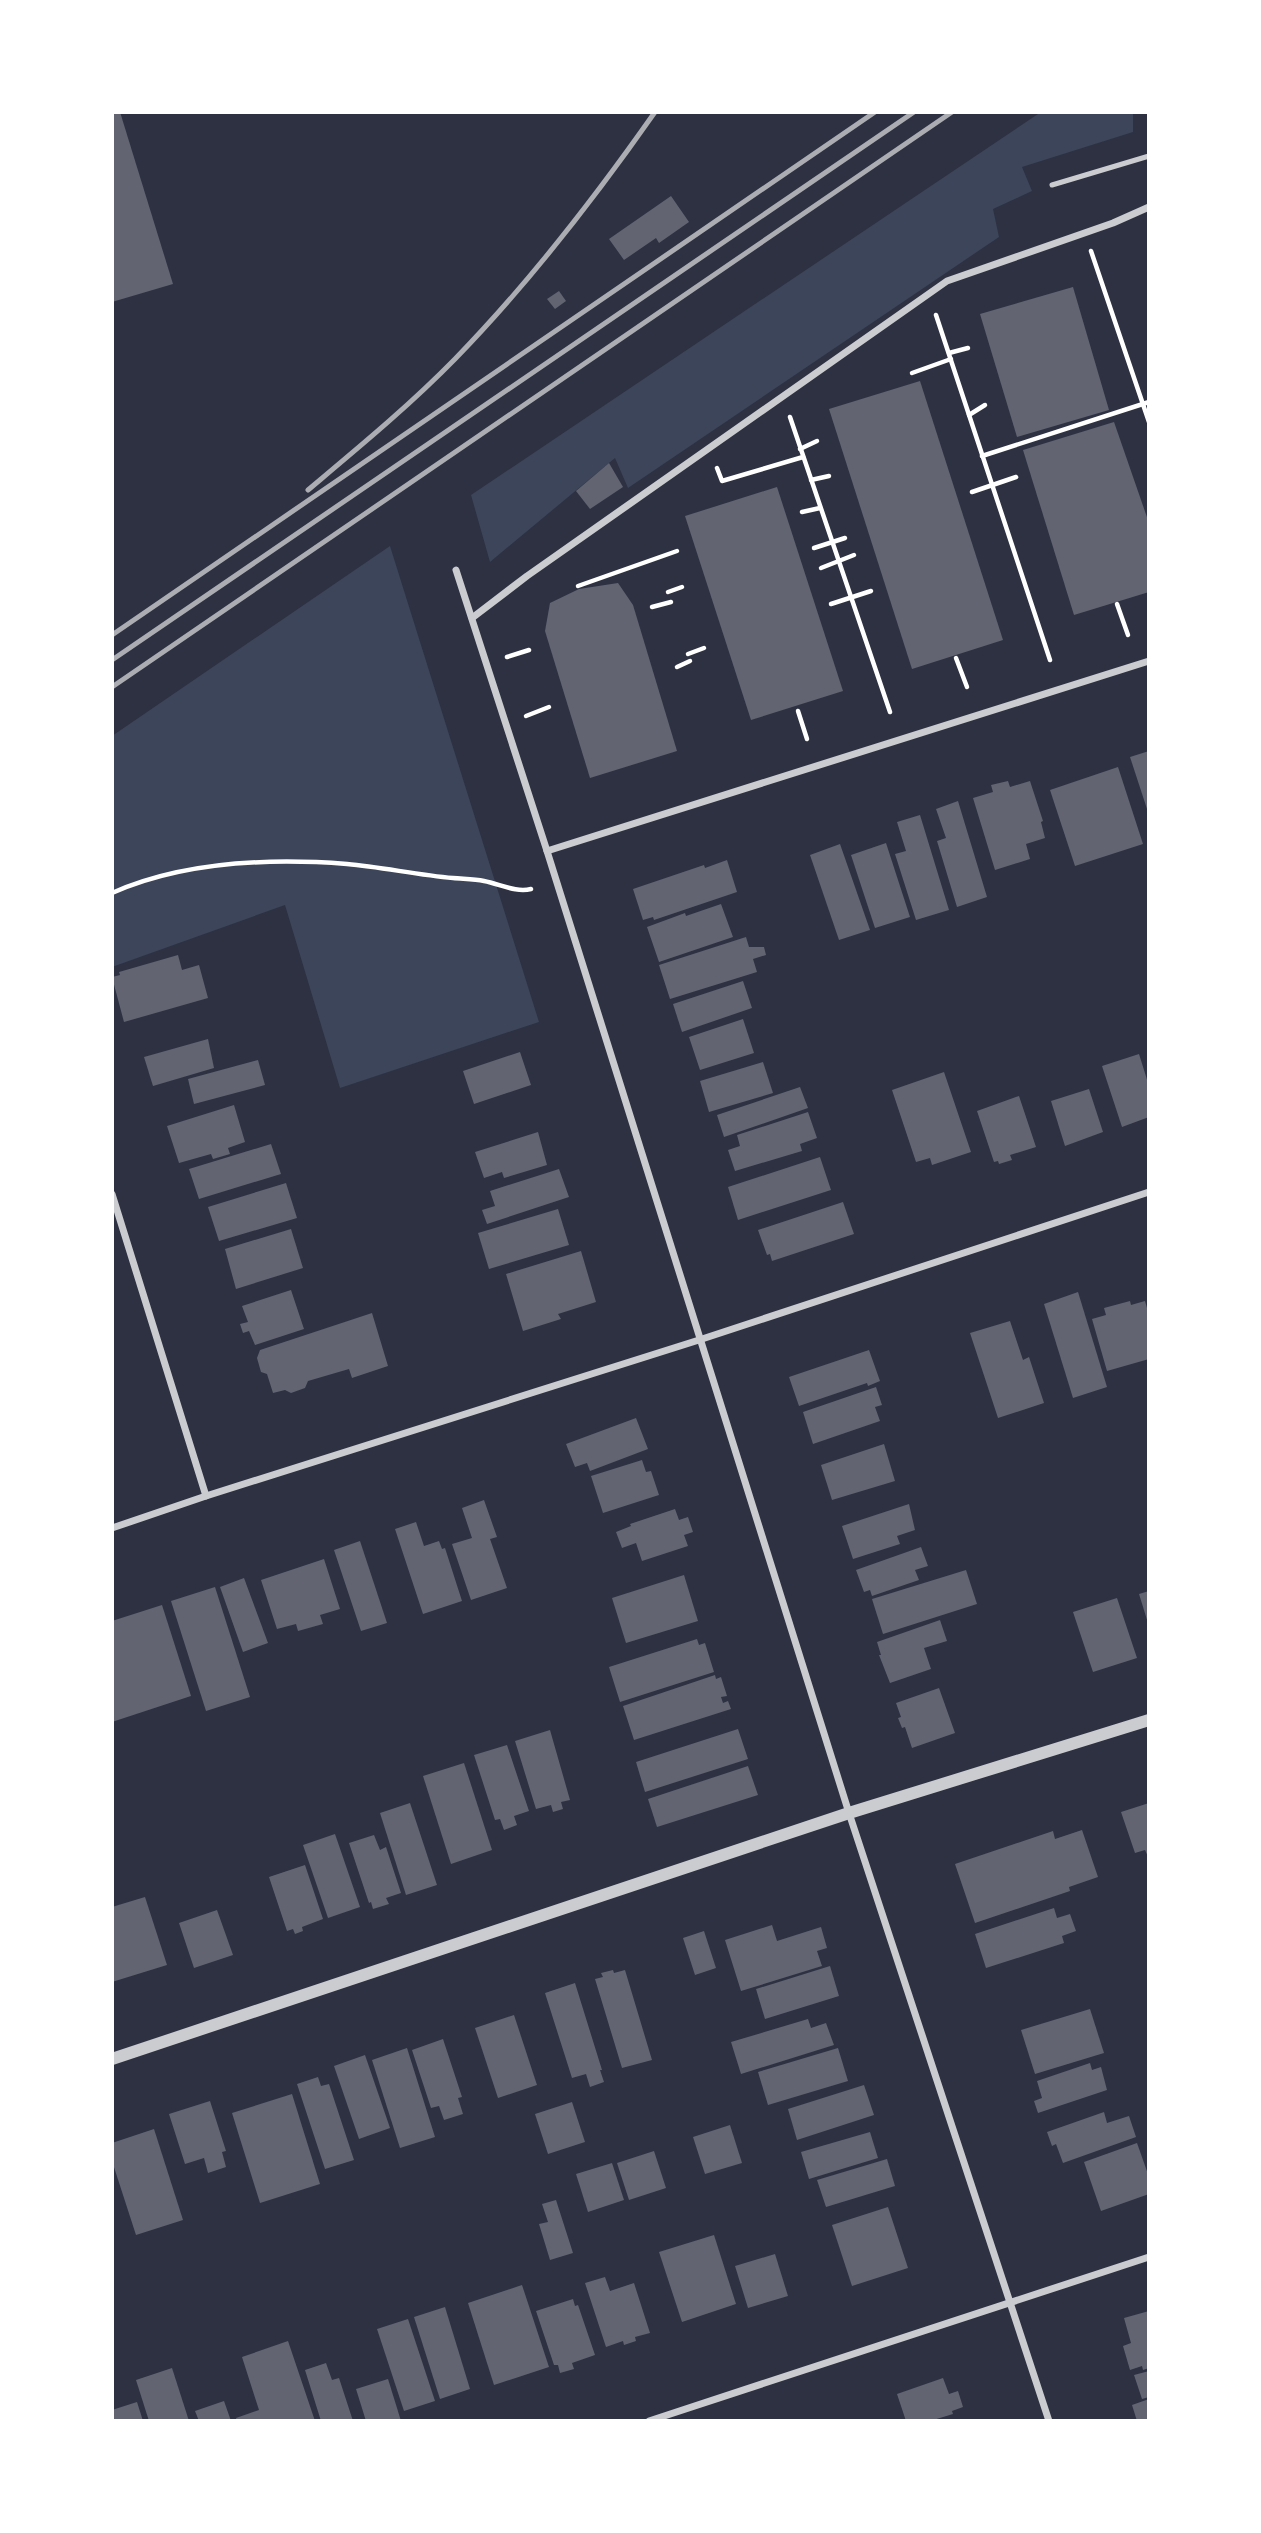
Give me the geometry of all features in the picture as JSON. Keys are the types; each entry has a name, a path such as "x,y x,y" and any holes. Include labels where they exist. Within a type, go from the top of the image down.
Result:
{"street":[{"path":"472,618 527,576 947,281 1113,223 1149,207"},
{"path":"456,570 849,1813 1049,2421"},
{"path":"547,851 1149,661"},
{"path":"112,1528 1149,1192"},
{"path":"112,1194 206,1496"},
{"path":"112,2059 849,1813 1149,1720"},
{"path":"649,2421 1149,2256"}],"lane":[{"path":"1052,185 1149,156"}],"path":[{"path":"1084,233 1146,403 1149,422"},
{"path":"929,294 1049,660"},
{"path":"949,353 968,348"},
{"path":"912,373 951,359"},
{"path":"783,396 890,712"},
{"path":"982,456 1146,403"},
{"path":"969,415 985,405"},
{"path":"800,449 817,442"},
{"path":"709,448 722,481 803,457"},
{"path":"811,480 829,476"},
{"path":"972,492 1016,477"},
{"path":"802,512 820,508"},
{"path":"814,548 845,538"},
{"path":"578,586 677,551"},
{"path":"821,568 854,555"},
{"path":"668,592 682,587"},
{"path":"831,604 871,592"},
{"path":"652,607 671,602"},
{"path":"1117,604 1128,635"},
{"path":"688,654 704,648"},
{"path":"506,657 529,650"},
{"path":"956,658 967,687"},
{"path":"677,667 691,661"},
{"path":"526,716 549,707"},
{"path":"798,711 807,739"},
{"path":"112,893 134,883 177,871 230,865 288,863 348,864 409,874 483,881 522,891 531,889"}],"shaded area":[{"path":"1041,112 1133,112 1133,132 1022,167 1032,191 993,209 999,237 628,488 615,458 490,562 471,495"},
{"path":"390,546 539,1022 340,1088 285,905 112,967 112,736"}],"building":[{"path":"112,112 120,112 173,284 112,302"},
{"path":"671,196 689,222 659,243 656,238 624,260 609,239"},
{"path":"1073,287 1109,410 1017,437 980,314"},
{"path":"559,291 566,301 555,309 547,299"},
{"path":"920,381 1003,640 912,669 829,409"},
{"path":"1114,422 1149,523 1149,592 1074,615 1023,450"},
{"path":"609,463 623,487 590,509 576,491"},
{"path":"777,487 843,691 751,720 685,516"},
{"path":"618,583 633,605 677,751 590,778 545,631 550,603 579,589"},
{"path":"1149,751 1149,812 1148,812 1130,757"},
{"path":"1118,767 1143,844 1075,866 1050,790"},
{"path":"1008,781 1010,787 1030,781 1043,821 1041,822 1045,838 1026,844 1030,859 995,870 973,798 993,792 991,785"},
{"path":"958,801 987,897 957,907 937,841 946,838 936,809"},
{"path":"920,815 949,910 916,920 895,854 906,851 897,822"},
{"path":"886,843 910,917 875,928 851,855"},
{"path":"840,844 870,930 839,940 810,855"},
{"path":"727,860 737,892 654,920 653,917 643,920 633,889"},
{"path":"721,904 733,937 659,962 647,927"},
{"path":"746,937 749,947 764,947 766,955 753,959 757,972 670,999 659,965"},
{"path":"178,955 182,970 199,965 208,998 124,1022 112,977 120,975 119,972"},
{"path":"743,981 752,1008 682,1032 673,1004"},
{"path":"743,1019 754,1053 700,1070 689,1037"},
{"path":"208,1039 214,1068 153,1086 144,1057"},
{"path":"520,1052 531,1085 474,1104 463,1071"},
{"path":"1139,1054 1149,1086 1149,1117 1122,1127 1102,1066"},
{"path":"258,1060 265,1085 194,1104 188,1079"},
{"path":"763,1062 773,1093 709,1112 700,1081"},
{"path":"944,1072 971,1152 932,1165 930,1158 916,1162 892,1090"},
{"path":"800,1087 808,1108 724,1137 717,1115"},
{"path":"1089,1089 1103,1132 1065,1146 1051,1101"},
{"path":"1019,1096 1036,1147 1010,1155 1012,1160 999,1164 998,1161 994,1162 977,1111"},
{"path":"234,1105 245,1142 228,1148 230,1154 213,1159 211,1154 179,1163 167,1126"},
{"path":"808,1112 817,1138 800,1144 802,1151 735,1171 728,1150 740,1146 737,1135"},
{"path":"538,1132 547,1165 504,1178 502,1172 484,1178 475,1152"},
{"path":"271,1144 281,1174 199,1199 189,1169"},
{"path":"820,1157 831,1190 738,1220 728,1187"},
{"path":"559,1169 569,1197 487,1224 482,1210 495,1206 490,1191"},
{"path":"286,1183 297,1218 219,1241 208,1207"},
{"path":"843,1202 854,1234 772,1261 770,1254 767,1255 758,1230"},
{"path":"558,1209 569,1245 489,1269 478,1233"},
{"path":"291,1229 303,1268 236,1289 225,1249"},
{"path":"581,1251 596,1302 558,1314 561,1319 523,1331 506,1274"},
{"path":"291,1290 304,1329 255,1345 249,1331 243,1333 240,1324 248,1322 242,1306"},
{"path":"1078,1292 1107,1387 1073,1398 1044,1304"},
{"path":"1130,1301 1131,1305 1145,1301 1149,1315 1149,1359 1107,1371 1092,1319 1106,1315 1104,1308"},
{"path":"372,1313 388,1366 352,1378 349,1369 308,1381 305,1388 291,1393 285,1390 273,1393 267,1374 261,1372 257,1358 260,1350"},
{"path":"1010,1321 1023,1360 1029,1357 1044,1403 998,1418 970,1333"},
{"path":"869,1350 880,1381 799,1406 789,1377"},
{"path":"876,1387 882,1405 875,1407 880,1421 813,1444 803,1412"},
{"path":"636,1418 648,1449 590,1471 587,1463 575,1467 566,1444"},
{"path":"884,1444 895,1481 832,1500 821,1465"},
{"path":"642,1460 646,1472 651,1471 659,1495 603,1513 591,1476"},
{"path":"484,1500 497,1537 490,1539 507,1588 471,1600 452,1544 472,1538 462,1508"},
{"path":"909,1504 915,1530 897,1536 900,1544 853,1559 842,1526"},
{"path":"675,1509 679,1520 688,1517 693,1532 684,1535 688,1546 642,1561 636,1543 622,1548 616,1532 631,1526 630,1524"},
{"path":"416,1522 424,1546 439,1541 442,1549 445,1548 462,1601 423,1614 395,1529"},
{"path":"360,1541 387,1623 361,1631 334,1550"},
{"path":"921,1547 928,1566 915,1570 919,1580 872,1596 870,1590 864,1592 856,1570"},
{"path":"324,1559 340,1609 320,1615 323,1624 298,1631 296,1624 277,1629 261,1580"},
{"path":"966,1570 977,1604 883,1634 872,1599"},
{"path":"684,1575 698,1621 626,1643 612,1598"},
{"path":"244,1578 268,1643 243,1652 220,1587"},
{"path":"215,1587 250,1697 206,1711 171,1601"},
{"path":"1149,1591 1149,1623 1148,1623 1139,1594"},
{"path":"1117,1598 1137,1658 1093,1672 1073,1612"},
{"path":"162,1605 191,1696 112,1722 112,1621"},
{"path":"940,1620 947,1641 924,1648 931,1669 890,1683 877,1642"},
{"path":"697,1639 699,1645 705,1643 714,1672 620,1702 609,1667"},
{"path":"715,1675 716,1679 721,1677 727,1696 721,1697 723,1703 728,1701 731,1709 634,1740 623,1706"},
{"path":"939,1688 955,1733 912,1748 905,1727 902,1728 898,1718 901,1717 896,1703"},
{"path":"738,1729 748,1759 645,1792 636,1762"},
{"path":"550,1730 570,1800 561,1802 563,1809 553,1812 551,1805 536,1809 515,1741"},
{"path":"507,1745 529,1811 514,1816 517,1825 504,1830 500,1819 495,1820 474,1755"},
{"path":"464,1763 492,1850 451,1864 423,1776"},
{"path":"748,1766 758,1795 657,1827 648,1799"},
{"path":"410,1803 437,1885 406,1895 380,1813"},
{"path":"1149,1803 1149,1859 1145,1850 1135,1853 1121,1812"},
{"path":"1082,1830 1098,1877 1069,1887 1070,1891 975,1923 955,1864 1053,1831 1055,1839"},
{"path":"335,1834 360,1907 328,1918 303,1845"},
{"path":"374,1835 380,1850 386,1847 401,1893 386,1898 389,1904 373,1909 349,1843"},
{"path":"305,1865 323,1919 302,1927 303,1931 295,1934 293,1929 287,1931 269,1877"},
{"path":"145,1897 167,1965 112,1982 112,1907"},
{"path":"1054,1908 1057,1918 1070,1914 1076,1931 1062,1936 1064,1943 986,1968 975,1934"},
{"path":"217,1910 233,1955 194,1968 179,1923"},
{"path":"772,1925 777,1941 821,1927 827,1948 817,1951 822,1966 741,1991 725,1940"},
{"path":"704,1931 716,1968 695,1975 683,1938"},
{"path":"830,1966 839,1996 765,2019 756,1989"},
{"path":"613,1970 614,1973 625,1970 652,2060 622,2068 595,1979 603,1977 601,1973"},
{"path":"575,1983 604,2082 590,2087 586,2074 572,2078 545,1993"},
{"path":"1090,2009 1104,2053 1035,2074 1021,2030"},
{"path":"514,2015 537,2085 498,2098 475,2028"},
{"path":"808,2019 811,2028 826,2023 834,2045 741,2074 731,2042"},
{"path":"443,2039 462,2097 458,2098 463,2114 444,2120 439,2106 431,2108 412,2050"},
{"path":"407,2048 435,2137 400,2148 372,2060"},
{"path":"838,2048 848,2081 768,2105 758,2072"},
{"path":"365,2055 390,2128 359,2139 334,2066"},
{"path":"1090,2063 1092,2070 1101,2067 1107,2090 1038,2113 1034,2101 1042,2098 1037,2081"},
{"path":"318,2077 321,2086 329,2084 354,2160 325,2169 297,2084"},
{"path":"864,2085 874,2115 797,2140 788,2109"},
{"path":"292,2094 320,2184 260,2203 232,2113"},
{"path":"210,2101 226,2151 222,2152 226,2167 208,2173 204,2158 185,2164 169,2114"},
{"path":"572,2102 585,2142 548,2154 535,2114"},
{"path":"1104,2112 1107,2123 1129,2116 1136,2137 1063,2163 1056,2144 1052,2146 1047,2132"},
{"path":"730,2125 742,2163 705,2174 693,2137"},
{"path":"154,2129 183,2220 136,2235 112,2161 112,2143"},
{"path":"870,2132 878,2158 809,2179 801,2152"},
{"path":"1137,2143 1149,2177 1149,2194 1101,2211 1084,2162"},
{"path":"654,2151 666,2188 629,2200 617,2163"},
{"path":"887,2159 895,2186 826,2207 817,2180"},
{"path":"612,2163 624,2200 588,2212 576,2174"},
{"path":"556,2200 573,2253 550,2260 539,2224 548,2222 542,2204"},
{"path":"888,2207 908,2268 852,2286 832,2225"},
{"path":"714,2235 736,2304 682,2322 659,2252"},
{"path":"775,2254 788,2296 748,2308 735,2266"},
{"path":"605,2277 610,2291 634,2283 650,2333 635,2337 636,2341 624,2345 623,2341 606,2347 585,2283"},
{"path":"522,2285 549,2367 494,2385 468,2303"},
{"path":"573,2299 575,2306 578,2305 595,2355 572,2363 574,2369 560,2373 558,2365 554,2365 536,2311"},
{"path":"445,2307 470,2389 440,2399 414,2317"},
{"path":"1149,2311 1149,2368 1143,2370 1142,2366 1130,2370 1123,2346 1131,2343 1124,2318"},
{"path":"408,2319 435,2401 404,2411 377,2329"},
{"path":"288,2341 315,2421 237,2421 236,2418 259,2410 242,2357"},
{"path":"326,2363 332,2380 339,2378 353,2421 321,2421 305,2370"},
{"path":"172,2368 189,2421 149,2421 136,2380"},
{"path":"1149,2371 1149,2397 1142,2399 1134,2375"},
{"path":"943,2378 949,2394 958,2391 963,2407 952,2411 953,2414 930,2421 906,2421 897,2394"},
{"path":"388,2379 401,2421 366,2421 356,2389"},
{"path":"1149,2399 1149,2421 1137,2421 1132,2405"},
{"path":"224,2401 231,2421 199,2421 195,2411"},
{"path":"137,2402 143,2421 112,2421 112,2410"}],"railway":[{"path":"308,490 420,393 509,301 560,240 655,112"},
{"path":"112,635 875,112"},
{"path":"112,660 914,112"},
{"path":"112,687 952,112"}]}
